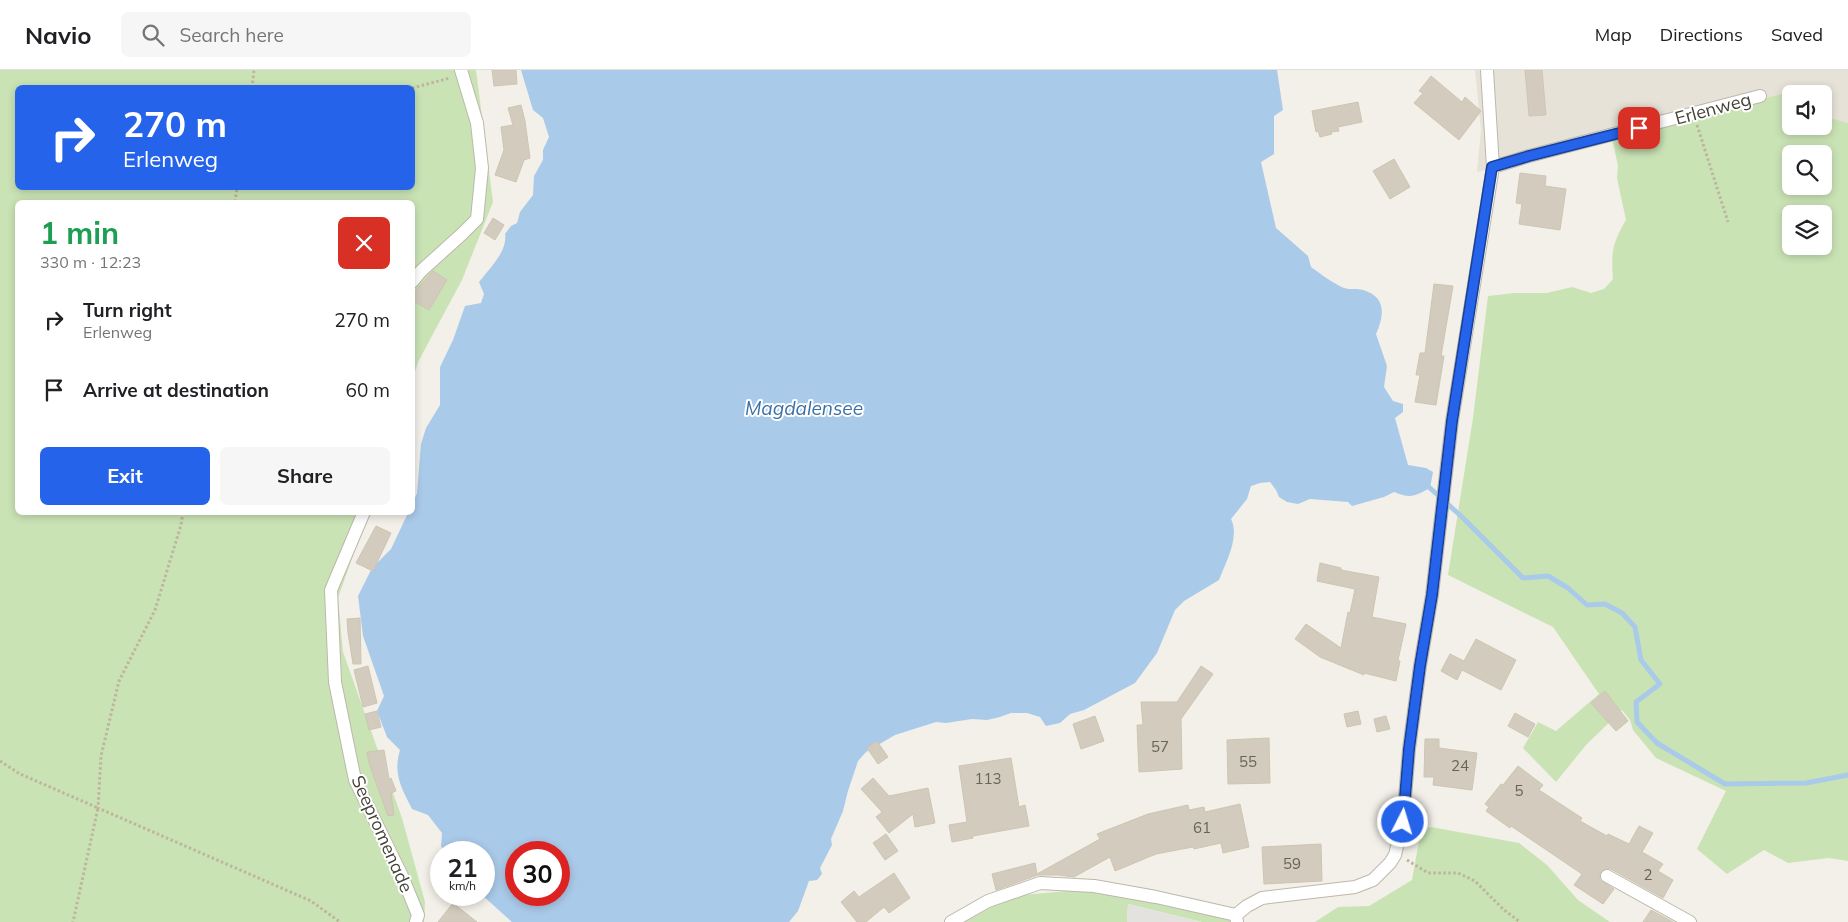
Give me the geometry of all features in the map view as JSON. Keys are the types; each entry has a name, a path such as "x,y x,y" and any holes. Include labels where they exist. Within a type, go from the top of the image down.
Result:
{"street":[{"path":"951,922 988,901 1040,883 1094,886 1156,897 1236,919 1246,906 1262,898 1355,887 1373,880 1390,864 1395,855 1403,822 1412,731 1420,666 1432,595 1452,421 1492,167 1487,70"},
{"path":"415,278 477,219 482,168 477,123 462,72"},
{"name":"Erlenweg","path":"1492,167 1760,96"},
{"name":"Seepromenade","path":"363,515 331,590 335,682 355,780 402,876 418,915 416,922"},
{"path":"1607,876 1690,922"}],"path":[{"path":"252,85 254,70"},
{"path":"415,87 462,72"},
{"path":"1694,114 1728,222"},
{"path":"73,922 98,808 101,756 119,681 155,610 183,515"},
{"path":"0,761 20,774 311,901 340,922"},
{"path":"1395,855 1428,873 1458,873 1475,881 1504,910 1520,922"}],"shaded area":[{"path":"1475,70 1848,70 1848,123 1832,118 1832,85 1782,85 1782,94 1477,172 1481,130"},
{"path":"1128,904 1202,922 1127,922"}],"green space":[{"path":"0,70 476,70 493,202 462,280 418,362 415,372 415,200 15,200 15,515 367,515 338,598 343,652 402,818 425,902 424,922 0,922"},
{"path":"1782,94 1782,135 1832,135 1832,118 1848,123 1848,861 1829,858 1788,863 1764,850 1727,874 1697,849 1726,791 1656,758 1633,730 1630,720 1622,710 1586,745 1556,782 1523,748 1538,722 1556,731 1599,694 1553,627 1448,575 1473,418 1488,296 1515,293 1547,293 1572,287 1591,293 1604,289 1613,279 1613,249 1626,220 1617,178 1618,166 1612,138"},
{"path":"1431,827 1519,843 1547,865 1578,900 1610,922 1315,922 1338,907 1369,906 1412,880 1421,830"},
{"path":"1091,889 1235,922 1202,922 1128,904 1127,922 965,922 1011,896"}],"water":[{"name":"Magdalensee","path":"521,70 1277,70 1283,110 1274,116 1274,154 1261,162 1276,228 1308,256 1311,267 1335,284 1344,288 1361,289 1371,293 1380,302 1382,314 1376,334 1387,366 1384,387 1393,401 1403,404 1403,412 1395,418 1408,465 1426,468 1433,472 1430,488 1413,496 1394,492 1384,497 1352,506 1348,502 1310,499 1298,504 1287,502 1279,497 1270,482 1251,486 1247,499 1231,519 1234,534 1233,541 1219,580 1184,601 1175,610 1157,653 1135,683 1084,710 1070,714 1060,723 1046,726 1040,717 1027,713 1011,713 987,720 972,719 946,723 936,722 895,735 866,752 858,761 843,811 831,839 832,845 820,868 822,874 817,880 809,881 798,911 789,922 512,922 494,906 495,841 441,841 442,833 428,815 412,809 404,794 397,766 400,750 387,737 377,711 384,696 363,636 358,596 372,568 391,549 407,515 415,515 421,444 426,428 440,405 440,367 453,340 465,306 481,303 484,294 479,282 497,260 504,247 505,234 511,226 517,223 520,212 533,195 534,176 543,160 543,150 549,137 543,118 533,110"}],"building":[{"path":"492,70 516,70 517,84 494,86"},
{"path":"1525,70 1542,70 1546,115 1529,116"},
{"path":"1431,76 1462,102 1465,97 1481,111 1459,140 1414,103 1423,93 1419,91"},
{"path":"1358,102 1362,122 1338,127 1339,131 1320,137 1318,131 1316,132 1312,111"},
{"path":"521,105 530,158 524,160 516,182 495,175 504,150 501,127 513,125 508,108"},
{"path":"1394,159 1410,187 1390,199 1373,171"},
{"path":"1520,173 1546,176 1545,186 1566,189 1560,230 1519,224 1522,204 1516,203"},
{"path":"493,218 504,225 495,240 484,233"},
{"path":"433,271 447,280 429,310 415,302 415,292"},
{"path":"1434,284 1453,286 1441,356 1444,356 1436,405 1415,402 1420,375 1416,375 1420,353 1425,353"},
{"path":"376,526 391,533 373,571 356,563"},
{"path":"1320,563 1341,568 1341,570 1379,577 1372,617 1406,624 1398,660 1400,661 1396,681 1364,673 1364,675 1320,657 1295,639 1306,624 1341,648 1348,612 1350,613 1355,589 1317,581"},
{"path":"360,618 361,664 353,664 347,619"},
{"path":"1476,639 1516,660 1501,690 1462,670 1457,680 1441,671 1450,654 1464,661"},
{"path":"368,666 377,703 363,707 354,670"},
{"path":"1201,666 1213,674 1181,719 1182,769 1139,772 1137,725 1143,725 1141,702 1177,702"},
{"path":"1605,691 1628,721 1616,731 1591,703"},
{"path":"377,711 381,727 369,730 365,714"},
{"path":"1358,711 1361,724 1347,727 1344,714"},
{"path":"1515,713 1535,724 1528,737 1508,726"},
{"path":"1095,716 1104,741 1081,749 1073,724"},
{"path":"1386,716 1390,729 1377,732 1374,719"},
{"path":"1269,738 1270,783 1228,784 1227,740"},
{"path":"1425,739 1439,739 1439,748 1477,753 1472,790 1433,785 1434,777 1424,777"},
{"path":"877,741 888,757 878,764 867,748"},
{"path":"384,750 389,779 391,778 396,791 391,793 394,815 388,816 369,763 367,752"},
{"path":"1011,758 1019,807 1025,805 1029,826 973,836 973,838 952,842 949,825 967,822 959,766"},
{"path":"1518,766 1543,785 1539,790 1582,818 1580,821 1607,836 1608,834 1629,844 1639,826 1653,833 1642,852 1663,864 1658,871 1673,880 1663,898 1606,868 1600,873 1600,880 1614,889 1603,904 1574,885 1582,874 1486,811 1489,807 1485,804"},
{"path":"873,778 889,796 928,788 935,823 915,827 913,814 889,833 876,817 882,812 861,789"},
{"path":"1240,804 1249,847 1223,853 1221,843 1194,849 1193,847 1156,854 1115,871 1110,857 1074,877 1038,875 996,890 992,874 1035,863 1037,874 1100,839 1097,834 1148,814 1188,805 1189,810 1204,807 1205,812"},
{"path":"886,834 898,851 885,860 873,843"},
{"path":"1321,844 1322,881 1264,884 1262,847"},
{"path":"894,873 910,898 889,913 884,907 866,922 857,922 841,902 854,891 859,897"},
{"path":"451,906 457,906 477,922 438,922"},
{"path":"1651,910 1673,922 1643,922"}],"waterway":[{"path":"1430,488 1523,578 1548,576 1568,588 1587,605 1605,604 1622,613 1635,627 1641,660 1660,684 1636,702 1637,722 1657,743 1725,784 1806,783 1848,775"}],"route":[{"path":"1403,822 1409,749 1432,595 1452,421 1492,167 1639,128"}]}
